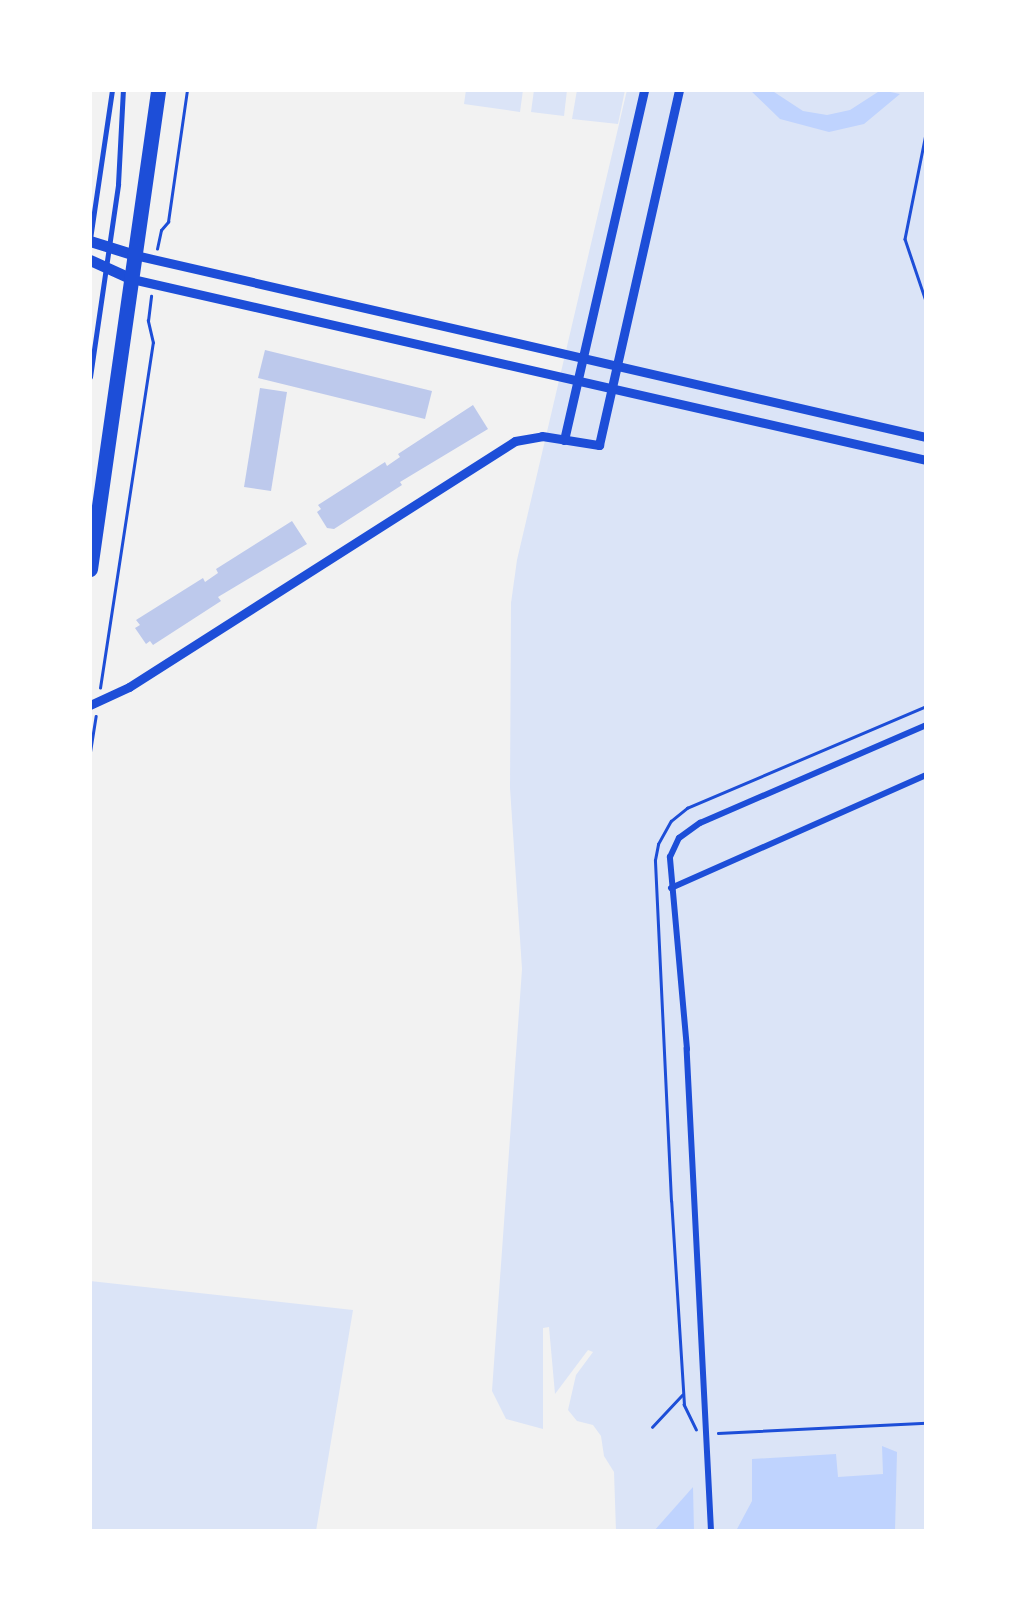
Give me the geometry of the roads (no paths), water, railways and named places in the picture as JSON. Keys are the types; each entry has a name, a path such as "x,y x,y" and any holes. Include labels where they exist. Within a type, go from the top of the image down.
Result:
{"main road":[{"path":"90,569 158,90"}],"street":[{"path":"564,440 580,356 644,90"},
{"path":"94,703 129,687 502,447 534,436 595,447 602,441 680,90"},
{"path":"90,240 156,260 926,437"},
{"path":"90,260 152,285 926,460"},
{"path":"711,1531 682,972 675,958 671,888 672,847 688,830 926,725"},
{"path":"671,888 926,775"}],"lane":[{"path":"90,240 112,90"},
{"path":"90,377 106,267 123,90"}],"water":[{"path":"750,90 771,90 803,111 827,115 850,110 881,90 900,94 864,124 829,132 780,119"},
{"path":"882,1446 897,1452 895,1531 736,1531 752,1501 752,1459 836,1454 838,1477 883,1474"},
{"path":"693,1487 694,1531 654,1531"}]}
